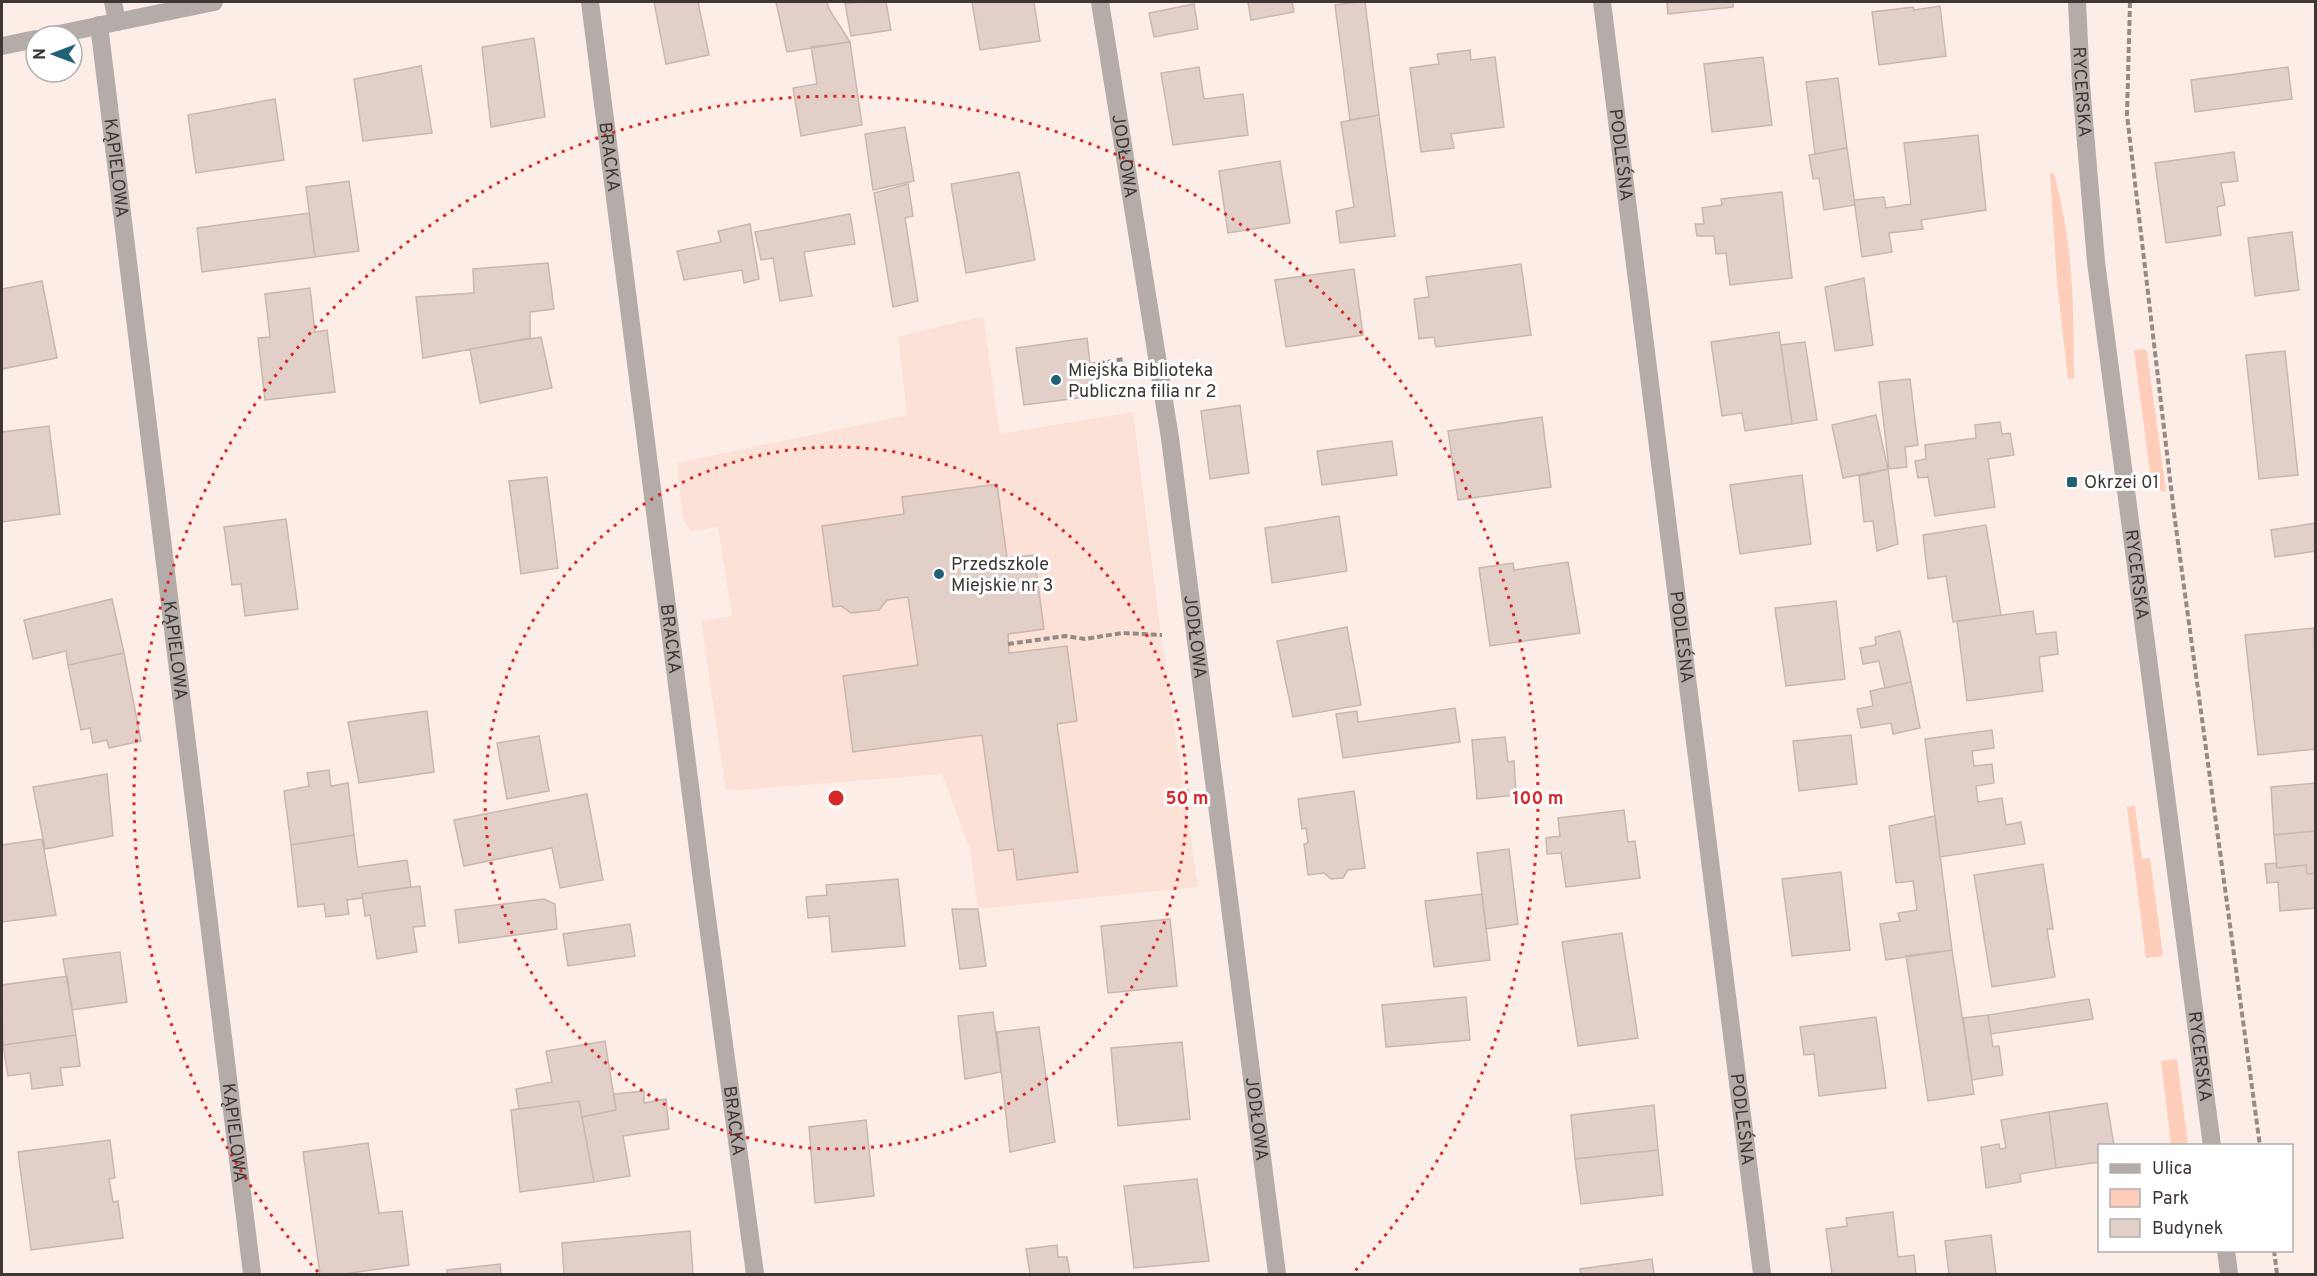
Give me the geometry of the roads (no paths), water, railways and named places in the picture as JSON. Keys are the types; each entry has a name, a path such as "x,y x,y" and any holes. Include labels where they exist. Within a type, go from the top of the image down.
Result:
{"street":[{"path":"113,2 117,22"},
{"path":"84,28 214,2"},
{"name":"BRACKA","path":"590,2 702,881 755,1275"},
{"name":"JODŁOWA","path":"1100,2 1170,438 1277,1275"},
{"name":"PODLEŚNA","path":"1602,2 1762,1275"},
{"name":"RYCERSKA","path":"2077,2 2081,84 2096,261 2212,1144"},
{"name":"KĄPIELOWA","path":"99,25 252,1275"},
{"path":"2,46 24,41"},
{"path":"2226,1252 2229,1275"}],"place":[{"name":"Miejska Biblioteka Publiczna filia nr 2","path":"1056,380"},
{"name":"Okrzei 01","path":"2072,482"},
{"name":"Przedszkole Miejskie nr 3","path":"939,574"}]}
